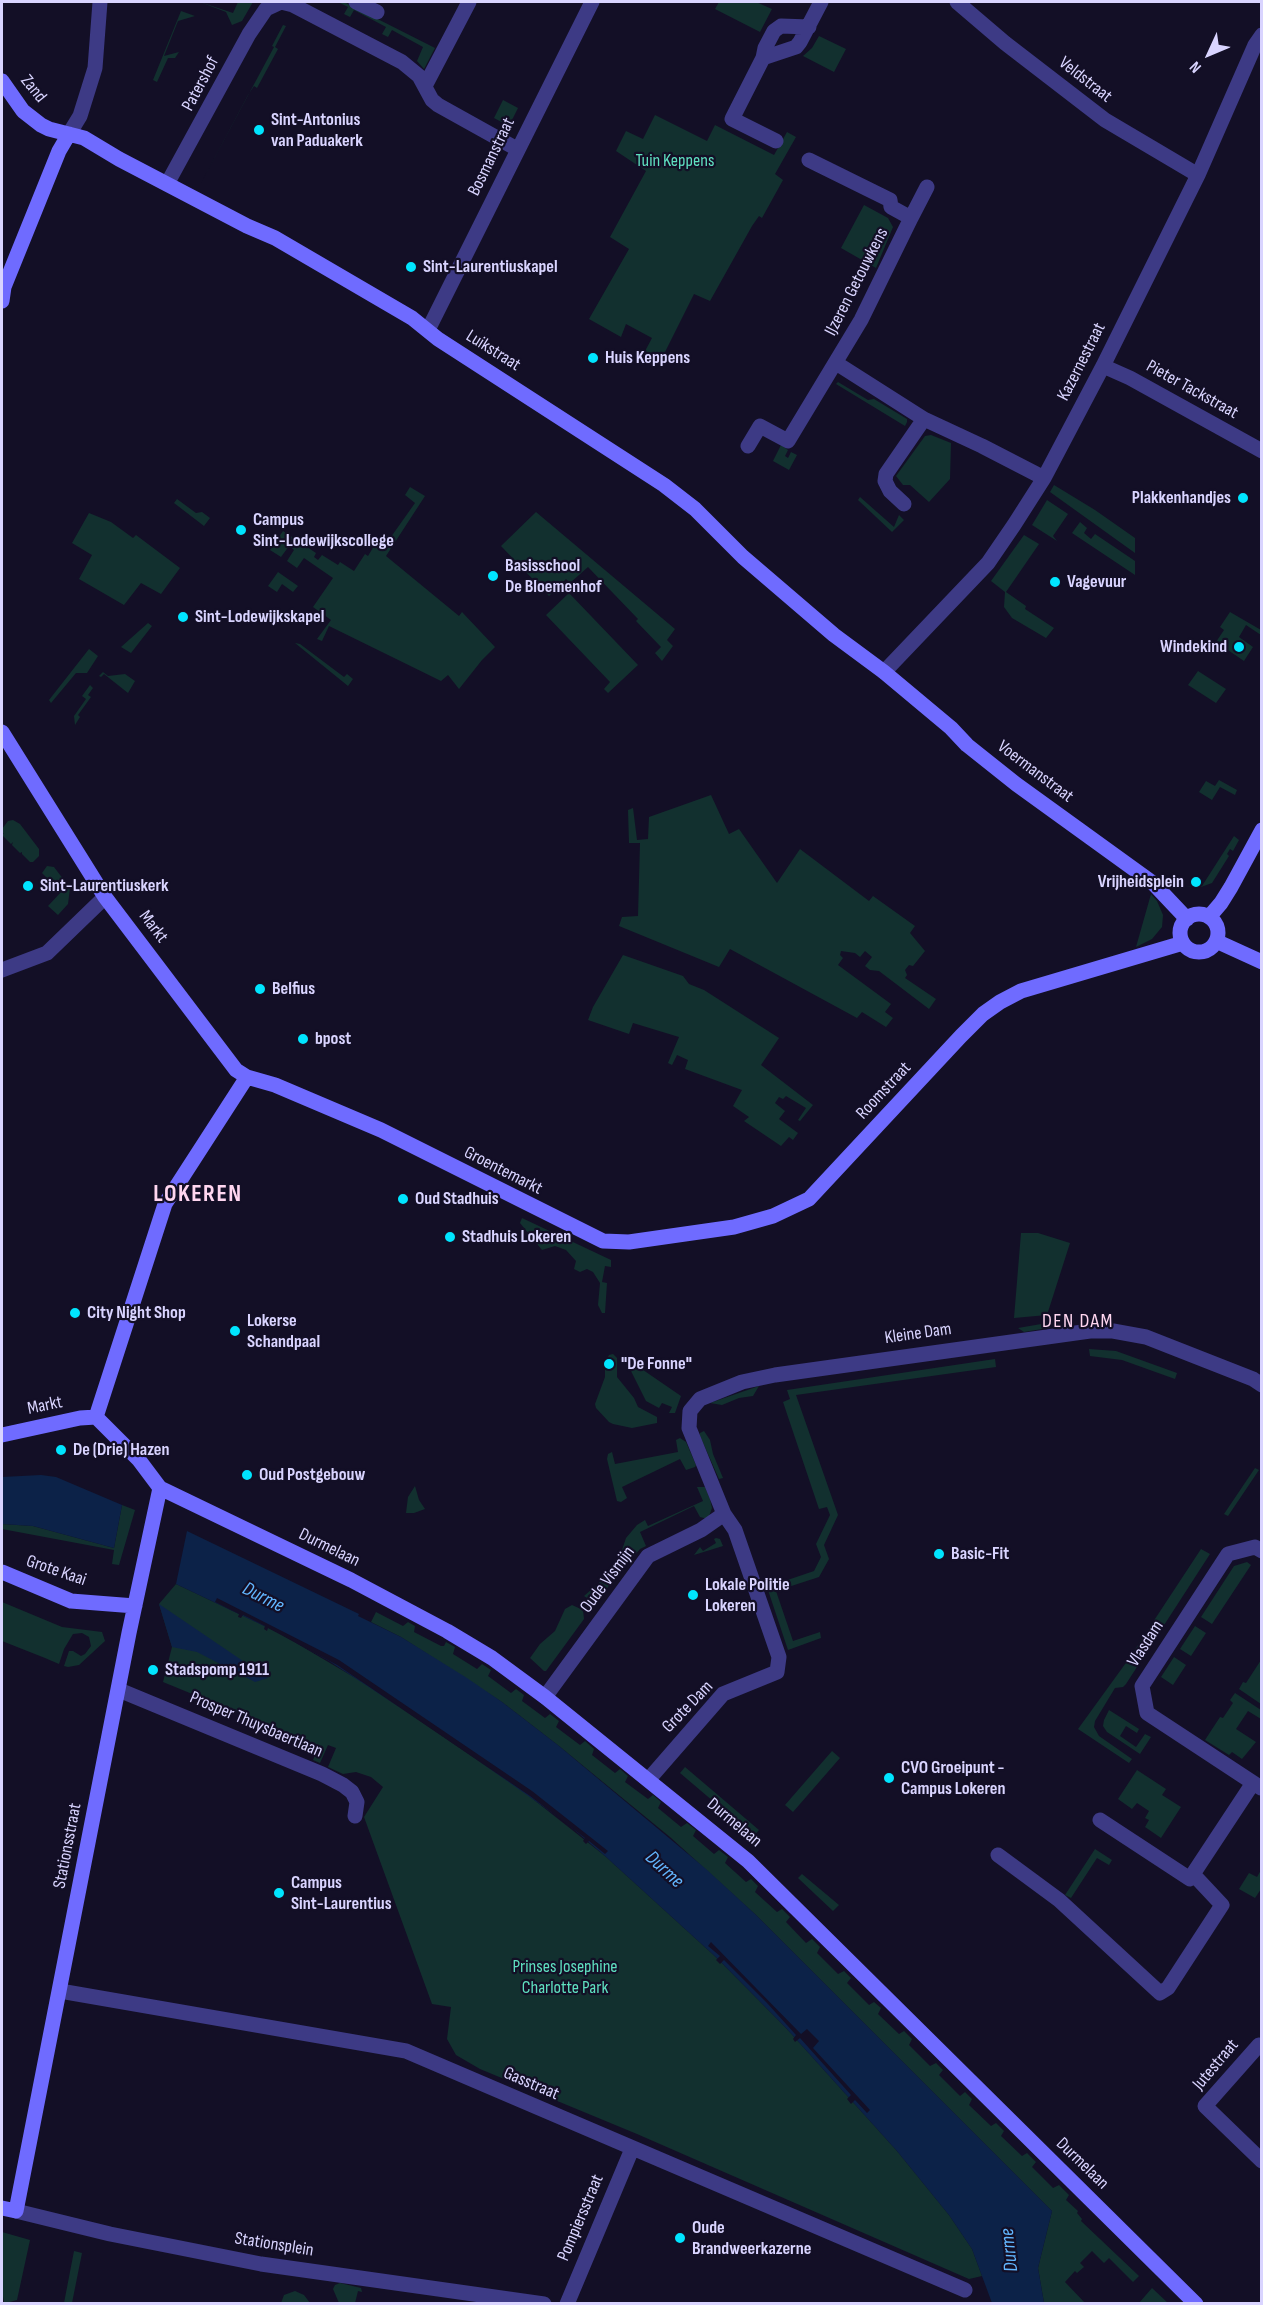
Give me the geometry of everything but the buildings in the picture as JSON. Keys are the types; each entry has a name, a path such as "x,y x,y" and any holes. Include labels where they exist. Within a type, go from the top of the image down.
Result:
{"street":[{"path":"2,301 4,287 59,151 80,116 95,68 100,2"},
{"name":"Patershof","path":"167,184 249,34 263,13 278,2 293,5 402,62 411,68 438,105 517,148"},
{"path":"356,2 376,12"},
{"path":"425,86 469,2"},
{"name":"Bosmanstraat","path":"428,330 592,2"},
{"path":"763,58 796,47 821,2"},
{"name":"Veldstraat","path":"957,2 1005,43 1105,120 1155,152 1198,174"},
{"path":"776,141 732,119 763,58 770,37 781,26 808,27"},
{"name":"Kazernestraat","path":"884,672 988,563 1044,478 1103,366 1198,174 1255,45 1262,35"},
{"name":"Zand","path":"2,81 28,116 49,129 69,134"},
{"name":"Luikstraat","path":"69,134 84,138 247,226 275,238 412,318 438,339 664,485 695,509 743,557 860,655"},
{"name":"IJzeren Getouwkens","path":"809,160 890,200 891,207 911,218"},
{"name":"IJzeren Getouwkens","path":"748,446 760,426 788,441 861,320 927,187"},
{"name":"IJzeren Getouwkens","path":"836,363 924,419 1044,478"},
{"name":"Pieter Tackstraat","path":"1103,366 1130,378 1262,450"},
{"path":"904,504 885,482 886,474 924,419"},
{"name":"Voermanstraat","path":"860,655 884,672 951,728 967,746 1008,778 1153,883 1186,919"},
{"name":"Markt","path":"2,732 105,897 236,1070 247,1077 288,1090 381,1130"},
{"path":"1209,917 1231,887 1262,830"},
{"path":"2,970 47,953 105,897"},
{"path":"1195,914 1209,917 1218,930 1216,941 1208,949 1197,951 1183,943 1180,930 1186,919 1195,914"},
{"path":"1216,941 1262,962"},
{"name":"Roomstraat","path":"609,1242 629,1242 734,1227 773,1216 809,1199 961,1036 983,1014 1000,1002 1021,991 1183,943"},
{"path":"160,1488 140,1460 96,1417 165,1204 247,1077"},
{"name":"Groentemarkt","path":"381,1130 589,1236 609,1242"},
{"name":"Kleine Dam","path":"724,1514 689,1428 688,1416 700,1399 742,1382 775,1375 1070,1333 1113,1331 1146,1337 1253,1379 1262,1385"},
{"name":"Markt","path":"2,1435 80,1418 96,1417"},
{"name":"Stationsstraat","path":"9,2210 60,1991 118,1690 160,1488"},
{"name":"Durmelaan","path":"160,1488 351,1580 447,1631 492,1658 545,1697 748,1861 1196,2304"},
{"name":"Oude Vismijn","path":"545,1697 648,1556 701,1530 724,1514"},
{"name":"Grote Dam","path":"648,1779 723,1694 777,1672 779,1657 777,1650 735,1530 724,1514"},
{"name":"Vlasdam","path":"1193,1874 1257,1785 1147,1713 1142,1686 1228,1554 1255,1547 1262,1551"},
{"name":"Grote Kaai","path":"2,1572 71,1601 135,1606"},
{"name":"Prosper Thuysbaertlaan","path":"118,1690 322,1774 343,1785 352,1792 357,1802 355,1816"},
{"path":"998,1855 1059,1900 1160,1993 1168,1988 1222,1905 1193,1874 1190,1879 1100,1820"},
{"name":"Gasstraat","path":"60,1991 406,2051 965,2290"},
{"name":"Jutestraat","path":"1258,2045 1205,2106 1262,2161"},
{"name":"Pompiersstraat","path":"567,2304 633,2149"},
{"name":"Stationsplein","path":"9,2210 110,2234 261,2264 544,2304"}],"green space":[{"path":"200,2 233,13 238,2 253,2 242,21 232,25 226,12"},
{"path":"338,2 344,2 435,48 424,69 417,61 423,47 392,30 388,37 382,34 386,27 354,10 350,17 344,14 348,7"},
{"path":"719,2 756,2 772,9 760,32 715,9"},
{"path":"181,11 195,16 178,21 164,56 179,52 175,58 168,58 157,82 153,80"},
{"path":"283,25 286,26 275,47 278,49 257,88 254,86 249,93"},
{"path":"819,36 846,49 834,72 803,56 812,48"},
{"path":"503,100 518,108 509,126 494,118"},
{"name":"Tuin Keppens","path":"655,115 707,141 715,125 774,155 787,132 796,137 775,174 783,180 762,218 759,216 752,226 710,301 694,294 659,364 643,355 652,338 626,324 621,337 589,319 629,249 610,237 646,171 616,151 626,131 643,139"},
{"path":"864,205 888,218 893,227 876,268 841,248"},
{"path":"838,382 868,400 874,399 907,419 905,426 836,384"},
{"path":"931,435 951,443 950,479 929,502 910,485 903,485 896,476 925,436"},
{"path":"781,445 788,450 785,456 788,458 791,452 797,455 789,470 773,461"},
{"path":"1054,485 1135,538 1135,553 1050,492"},
{"path":"410,487 425,496 386,556 459,616 462,612 495,647 459,689 448,675 441,681 329,626 322,641 317,639 331,620 313,607 333,578 304,558 297,568 287,561 294,550 289,546 281,557 270,550 283,531 316,553 314,557 318,560 322,555 354,571 365,554 368,556 374,546 381,551 415,503 405,495"},
{"path":"860,497 894,527 899,515 904,520 892,532 858,500"},
{"path":"177,499 196,513 202,512 210,518 204,526 174,503"},
{"path":"1047,500 1068,514 1053,536 1057,541 1032,525"},
{"path":"536,512 675,629 667,640 673,646 662,661 655,653 661,647 636,621 638,619 588,567 570,583 566,579 549,596 501,546"},
{"path":"89,513 111,522 133,538 136,535 180,568 161,594 141,583 124,605 79,579 92,555 72,543"},
{"path":"1080,522 1087,528 1084,533 1091,539 1095,534 1135,561 1135,575 1072,533"},
{"path":"1024,535 1039,544 1006,592 1026,606 1025,609 1054,628 1046,638 1012,618 1004,607 1005,592 991,581"},
{"path":"278,572 298,586 293,592 282,584 277,592 268,586"},
{"path":"569,593 638,665 608,693 604,689 610,682 546,615"},
{"path":"1230,612 1261,630 1261,635 1246,625 1239,637 1253,647 1244,661 1216,642 1224,630 1220,627"},
{"path":"148,623 152,626 131,653 121,647"},
{"path":"295,643 300,644 344,677 347,674 353,679 348,686"},
{"path":"89,649 98,656 87,673 76,673 51,703 49,700"},
{"path":"1198,671 1226,689 1216,703 1188,685"},
{"path":"103,672 108,676 125,674 135,681 128,693 104,674 99,676"},
{"path":"90,685 93,688 88,695 91,697 78,715 80,717 75,725 74,716 86,699 82,696"},
{"path":"1219,780 1237,790 1235,795 1220,787 1212,800 1199,792 1206,781 1215,786"},
{"path":"711,795 729,834 739,829 777,883 800,849 869,901 873,896 915,926 910,933 925,951 913,966 909,965 905,970 907,975 905,978 936,999 929,1009 879,971 870,970 865,966 872,957 865,951 860,957 855,953 841,951 840,955 843,958 838,965 891,1004 885,1012 893,1018 886,1027 862,1012 857,1018 730,949 719,967 619,926 622,917 638,916 640,843 629,843 628,810 633,808 637,840 648,839 649,817"},
{"path":"13,820 20,824 39,849 39,856 33,862 30,862 12,845 13,842 11,844 2,835 4,833 2,829 8,821"},
{"path":"1234,836 1239,840 1233,851 1230,849 1227,854 1229,856 1212,883 1201,887 1185,886 1202,886"},
{"path":"47,866 54,867 70,888 68,904 58,915 48,906 62,891 42,873"},
{"path":"1151,894 1163,915 1162,927 1152,939 1136,947"},
{"path":"623,955 683,976 689,984 704,990 779,1038 761,1065 813,1105 800,1121 798,1120 806,1108 786,1096 783,1099 779,1097 775,1103 785,1111 779,1119 798,1133 793,1140 789,1137 781,1146 744,1121 749,1117 733,1106 742,1090 685,1069 688,1060 677,1055 672,1065 668,1063 679,1037 633,1023 629,1034 588,1020"},
{"path":"522,1218 611,1260 611,1267 605,1266 602,1282 607,1283 605,1313 602,1313 598,1305 600,1283 593,1272 587,1269 580,1272 574,1269 576,1261 566,1250 555,1246 542,1250 520,1223"},
{"path":"1021,1233 1038,1233 1070,1243 1047,1315 1014,1318"},
{"path":"1047,1323 1048,1328 1024,1332 1018,1328"},
{"path":"1089,1349 1116,1351 1177,1373 1175,1379 1122,1360 1090,1356"},
{"path":"613,1354 617,1358 617,1377 634,1398 638,1407 657,1417 657,1423 632,1428 613,1424 596,1408 595,1404 605,1377 605,1363 609,1355"},
{"path":"995,1359 996,1367 796,1395 838,1515 824,1545 829,1559 819,1577 776,1591 793,1641 820,1632 821,1638 788,1650 767,1587 814,1571 821,1557 816,1544 830,1515 827,1507 819,1509 783,1402 790,1399 787,1390"},
{"path":"630,1361 681,1396 675,1413 669,1413 672,1407 662,1403 659,1408 646,1401 628,1365"},
{"path":"759,1386 753,1396 739,1398 722,1405 710,1403"},
{"path":"704,1431 710,1440 723,1478 719,1479 700,1436 700,1433"},
{"path":"680,1438 686,1442 695,1467 686,1470 680,1459 622,1487 627,1498 621,1502 617,1501 607,1459 608,1454 612,1452 615,1464 678,1452 676,1440"},
{"path":"1255,1468 1259,1470 1228,1516 1224,1514"},
{"path":"415,1486 419,1500 425,1509 406,1513 408,1497"},
{"path":"697,1487 705,1487 710,1499 712,1508 708,1519 700,1517 694,1506 640,1532 646,1546 634,1556 621,1553 626,1538 637,1525 645,1520 648,1526 703,1501"},
{"path":"122,1505 135,1510 119,1565 112,1564 114,1550 2,1529 2,1524 33,1526 114,1548"},
{"path":"714,1539 720,1539 723,1546 694,1555 700,1547 703,1551 716,1543"},
{"path":"1201,1549 1210,1554 1126,1684 1115,1688 1095,1721 1094,1727 1099,1736 1132,1759 1129,1763 1078,1729 1128,1660"},
{"path":"1247,1562 1251,1565 1212,1624 1201,1617 1234,1566"},
{"path":"617,1567 620,1570 598,1601 584,1596"},
{"name":"Prinses Josephine Charlotte Park","path":"176,1584 279,1633 374,1689 524,1792 605,1856 718,1959 787,2029 897,2151 949,2215 972,2249 982,2276 969,2279 637,2134 480,2069 456,2055 447,2039 451,2007 432,2004 364,1817 383,1787 371,1777 356,1772 343,1774 328,1767 336,1748 328,1745 320,1763 313,1760 319,1746 163,1682 172,1647 159,1604"},
{"path":"2,1602 62,1627 102,1632 105,1641 79,1665 64,1666 69,1651 81,1656 85,1654 91,1646 89,1637 82,1633 73,1634 64,1649 59,1664 2,1641"},
{"path":"572,1605 583,1610 584,1619 544,1671 530,1658 540,1644 555,1631 565,1609"},
{"path":"376,1612 403,1626 408,1622 415,1626 414,1632 441,1646 444,1646 446,1642 455,1647 453,1654 477,1669 482,1664 491,1670 488,1676 511,1693 516,1689 524,1695 522,1701 545,1718 550,1714 559,1721 556,1727 580,1745 585,1741 594,1749 592,1755 615,1773 620,1769 628,1776 625,1782 648,1799 653,1795 661,1802 658,1808 681,1827 687,1823 696,1830 693,1836 714,1854 719,1850 728,1857 725,1863 746,1882 751,1879 758,1886 755,1892 777,1912 782,1909 790,1917 786,1922 806,1943 812,1939 820,1947 817,1953 838,1974 844,1971 851,1978 847,1983 869,2005 874,2002 881,2008 878,2014 899,2034 904,2031 912,2039 909,2045 930,2066 936,2063 943,2070 939,2075 960,2096 965,2092 972,2099 969,2105 991,2126 996,2123 1004,2131 1001,2136 1022,2156 1027,2153 1036,2162 1032,2167 1053,2188 1059,2185 1069,2195 1066,2200 1078,2211 1081,2221 1139,2276 1133,2282 1109,2258 1104,2263 1092,2251 1080,2263 1084,2267 1077,2273 1075,2271 1065,2282 1085,2303 1044,2303 1038,2268 1052,2211 756,1915 670,1837 502,1702 401,1637 371,1622"},
{"path":"1195,1626 1206,1633 1191,1656 1180,1649"},
{"path":"1174,1657 1186,1665 1173,1685 1161,1677"},
{"path":"1261,1660 1261,1704 1239,1689 1243,1682 1246,1683"},
{"path":"1235,1693 1261,1710 1261,1719 1248,1711 1236,1729 1256,1742 1242,1759 1232,1752 1229,1755 1205,1740 1220,1717 1223,1718 1233,1703 1230,1700"},
{"path":"1109,1710 1139,1729 1137,1733 1126,1726 1120,1736 1136,1747 1145,1734 1151,1737 1140,1754 1107,1732 1103,1726"},
{"path":"832,1751 840,1758 793,1812 785,1805"},
{"path":"685,1767 759,1830 754,1836 680,1773"},
{"path":"1137,1770 1166,1789 1162,1795 1181,1807 1161,1838 1145,1827 1149,1820 1145,1818 1149,1811 1137,1803 1132,1809 1118,1799"},
{"path":"1095,1849 1112,1860 1109,1865 1097,1858 1071,1898 1065,1895"},
{"path":"1261,1870 1261,1889 1255,1898 1239,1889 1249,1873 1257,1877"},
{"path":"802,1874 839,1905 833,1911 798,1878"},
{"path":"2,2232 30,2240 17,2300 6,2303 2,2291"},
{"path":"74,2251 82,2253 72,2303 64,2303"},
{"path":"340,2283 361,2288 362,2292 358,2291 355,2303 339,2303 333,2289"},
{"path":"1152,2288 1168,2303 1139,2303"},
{"path":"295,2291 304,2295 310,2303 281,2303 284,2295"}],"water":[{"path":"41,1475 56,1477 122,1505 114,1548 33,1526 2,1524 2,1477"},
{"name":"Durme","path":"187,1531 359,1614 358,1616 401,1637 467,1678 559,1746 706,1869 756,1915 1052,2211 1038,2268 1044,2303 992,2303 972,2249 949,2215 897,2151 787,2029 718,1959 565,1822 445,1737 329,1661 279,1633 176,1584"},
{"path":"159,1604 268,1678 255,1682 197,1652 172,1647"}],"pier":[{"path":"217,1598 339,1660 532,1791 608,1851 605,1854 589,1841 586,1844 583,1841 585,1838 530,1796 337,1665 268,1628 267,1631 264,1629 265,1626 243,1615 241,1618 238,1617 239,1614 215,1602"},
{"path":"711,1942 801,2034 807,2029 819,2041 813,2048 870,2110 867,2113 855,2100 851,2104 847,2099 851,2095 800,2038 795,2042 793,2039 796,2035 767,2003 724,1960 720,1964 716,1960 720,1956 708,1946"}],"place":[{"name":"Sint-Antonius van Paduakerk","path":"259,130"},
{"name":"Sint-Laurentiuskapel","path":"411,267"},
{"name":"Huis Keppens","path":"593,358"},
{"name":"Plakkenhandjes","path":"1243,498"},
{"name":"Campus Sint-Lodewijkscollege","path":"241,530"},
{"name":"Basisschool De Bloemenhof","path":"493,576"},
{"name":"Vagevuur","path":"1055,582"},
{"name":"Sint-Lodewijkskapel","path":"183,617"},
{"name":"Windekind","path":"1239,647"},
{"name":"Vrijheidsplein","path":"1196,882"},
{"name":"Sint-Laurentiuskerk","path":"28,886"},
{"name":"Belfius","path":"260,989"},
{"name":"bpost","path":"303,1039"},
{"name":"Oud Stadhuis","path":"403,1199"},
{"name":"Stadhuis Lokeren","path":"450,1237"},
{"name":"City Night Shop","path":"75,1313"},
{"name":"Lokerse Schandpaal","path":"235,1331"},
{"name":"\"De Fonne\"","path":"609,1364"},
{"name":"De (Drie) Hazen","path":"61,1450"},
{"name":"Oud Postgebouw","path":"247,1475"},
{"name":"Basic-Fit","path":"939,1554"},
{"name":"Lokale Politie Lokeren","path":"693,1595"},
{"name":"Stadspomp 1911","path":"153,1670"},
{"name":"CVO Groeipunt - Campus Lokeren","path":"889,1778"},
{"name":"Campus Sint-Laurentius","path":"279,1893"},
{"name":"Oude Brandweerkazerne","path":"680,2238"}],"district":[{"name":"LOKEREN","path":"198,1195"},
{"name":"DEN DAM","path":"1078,1322"}]}
